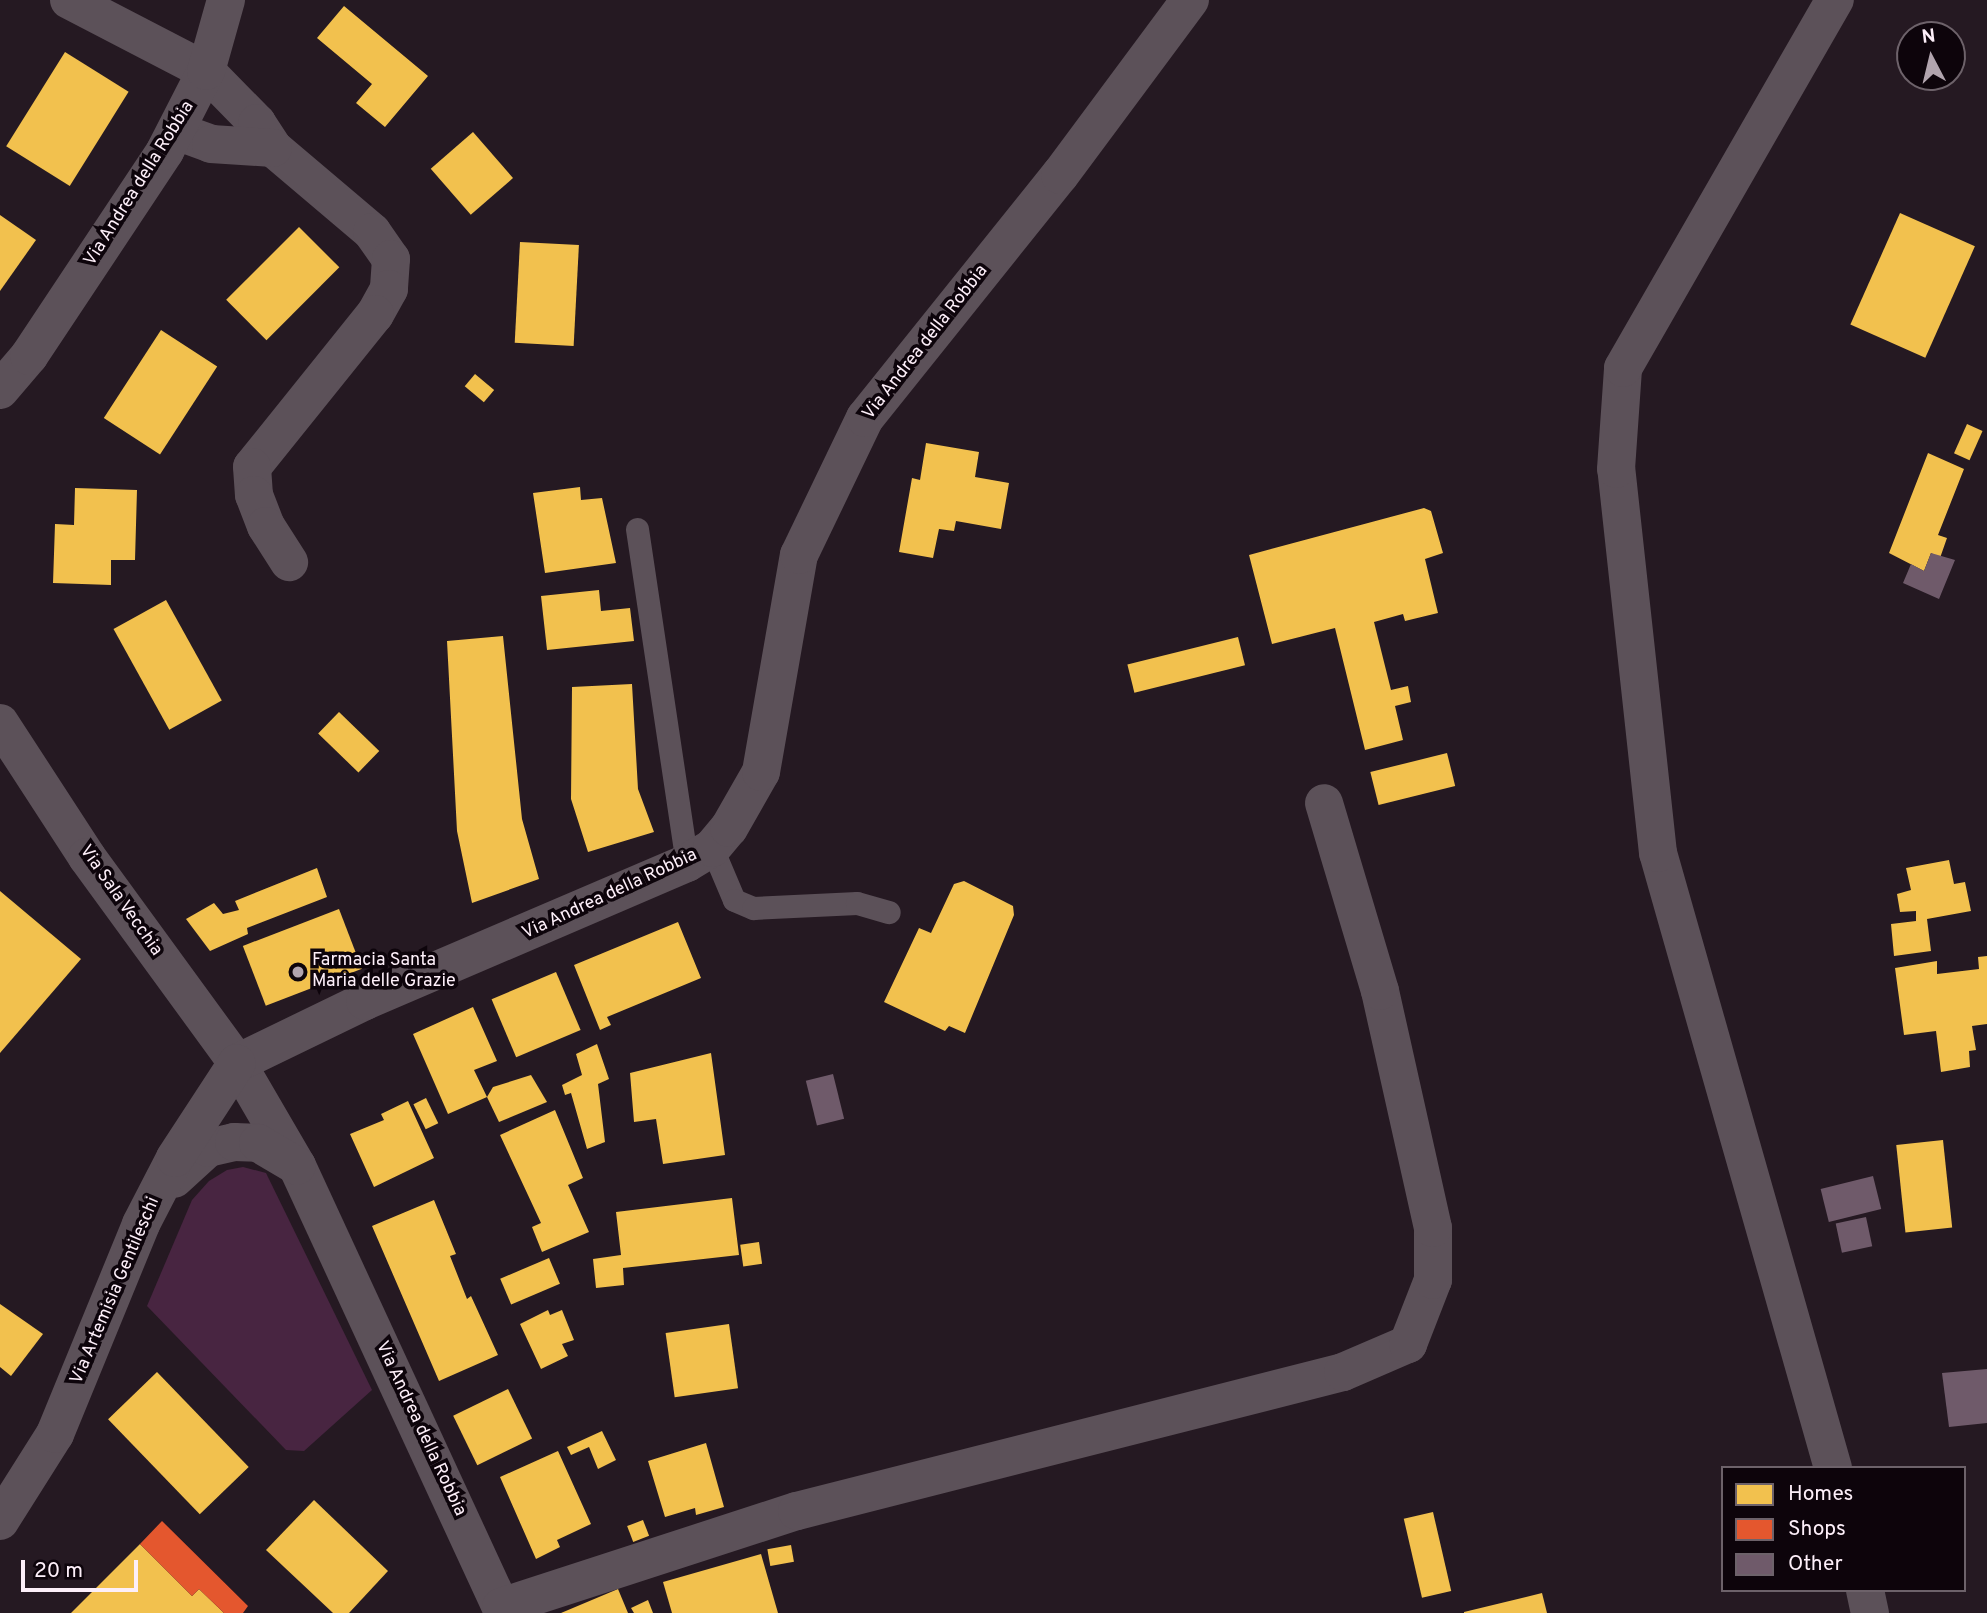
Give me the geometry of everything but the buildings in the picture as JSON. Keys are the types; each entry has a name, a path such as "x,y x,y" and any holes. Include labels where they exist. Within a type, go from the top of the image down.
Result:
{"street":[{"path":"69,0 206,71 257,123 273,148 372,232 391,259 389,289 375,314 252,467 254,495 266,526 289,562"},
{"name":"Via Andrea della Robbia","path":"0,390 29,356 176,131 206,71 226,0"},
{"name":"Via Andrea della Robbia","path":"503,1610 297,1166 237,1063 365,1001 699,855 729,828 761,772 799,555 865,418 1060,175 1190,0"},
{"path":"1832,1466 1658,853 1616,469 1623,368 1835,0"},
{"path":"176,131 211,144 273,148"},
{"name":"Via Andrea della Robbia","path":"0,419 29,356"},
{"name":"Via Sala Vecchia","path":"3,723 87,857 237,1063"},
{"path":"503,1610 797,1511 1343,1372 1408,1344 1433,1280 1433,1228 1380,990 1324,803"},
{"name":"Via Artemisia Gentileschi","path":"0,1521 55,1434 156,1194 237,1063"},
{"path":"156,1194 192,1159 208,1148 234,1142 258,1143 297,1166"},
{"path":"1865,1592 1870,1613"}],"lane":[{"path":"637,529 699,855 734,900 753,908 857,903 889,912"}],"shaded area":[{"path":"243,1167 266,1173 372,1390 304,1451 286,1450 147,1306 192,1200 209,1181 227,1170"}],"place":[{"name":"Farmacia Santa Maria delle Grazie","path":"298,972"}]}
